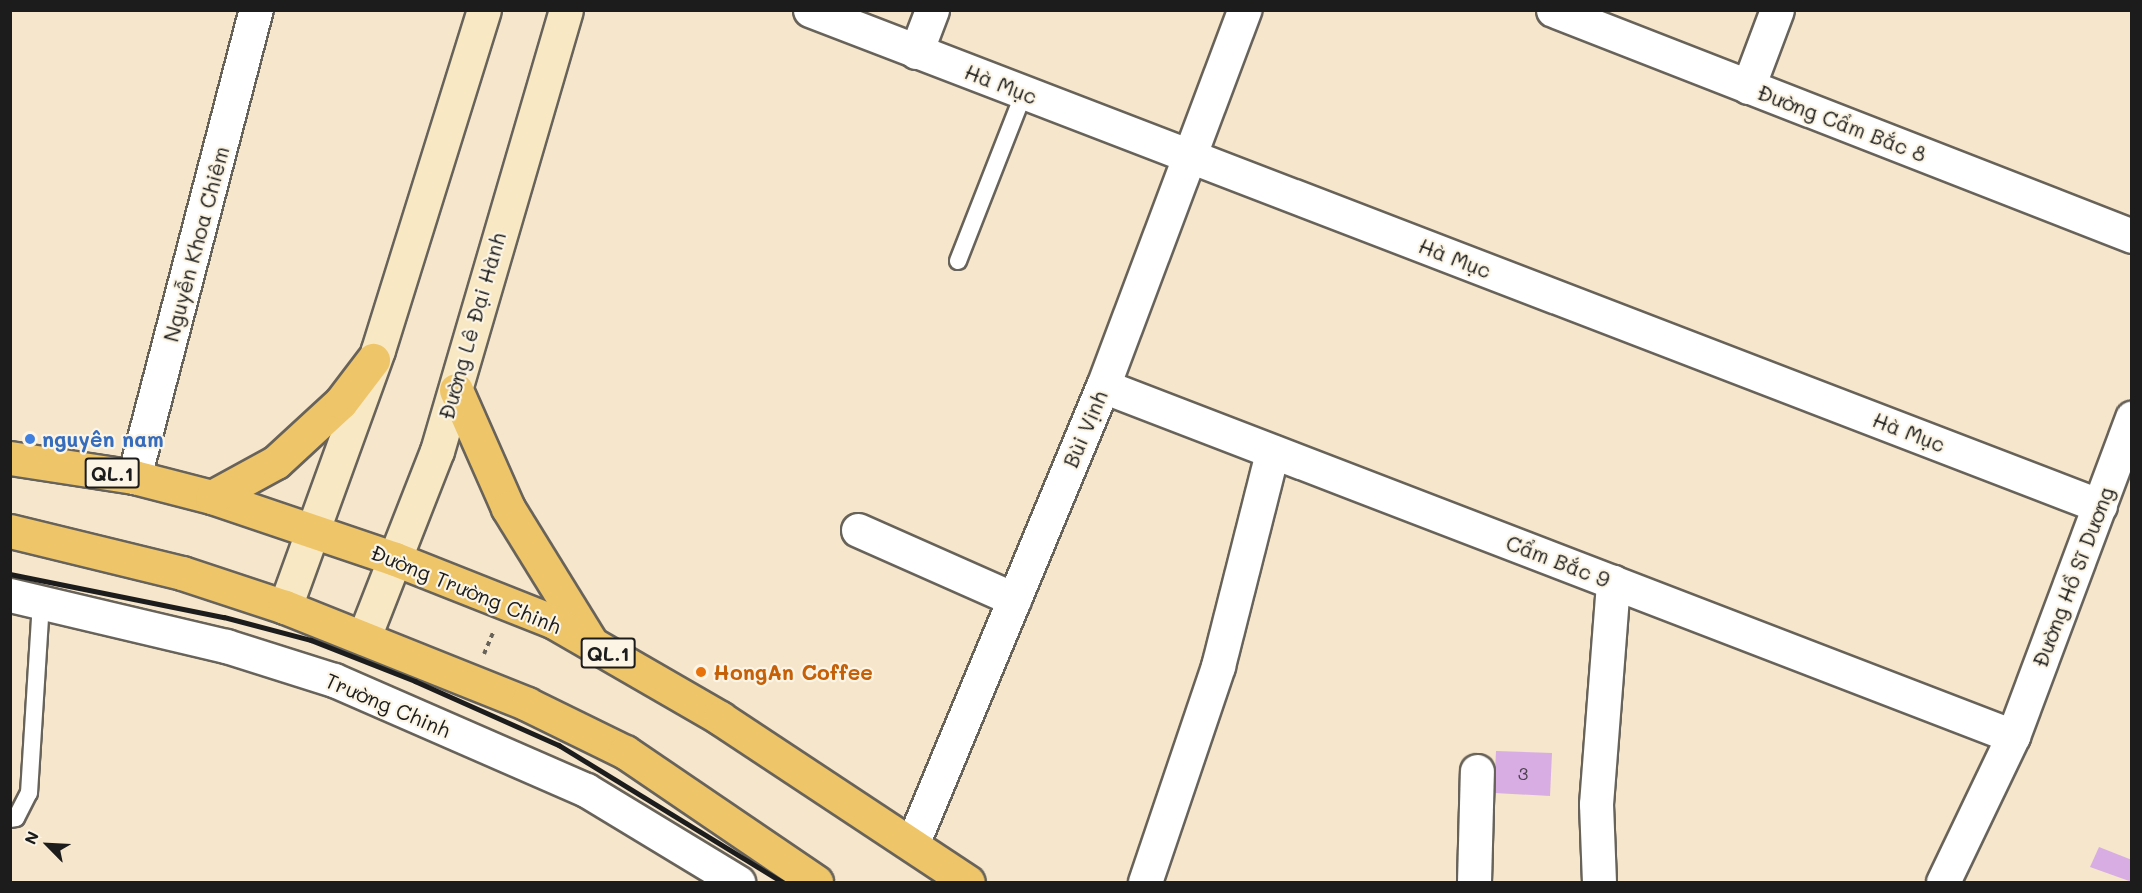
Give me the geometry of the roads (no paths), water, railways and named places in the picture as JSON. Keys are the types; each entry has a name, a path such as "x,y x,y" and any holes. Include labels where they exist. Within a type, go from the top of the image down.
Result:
{"highway":[{"path":"212,497 276,462 341,402 373,360"},
{"path":"456,390 508,508 591,643"},
{"name":"Đường Trường Chinh","path":"10,458 134,477 212,497 314,530 506,602 591,643 913,842 968,882"},
{"path":"10,531 182,573 285,607 472,682 625,752 816,882"}],"main road":[{"path":"285,607 373,360 484,10"},
{"name":"Đường Lê Đại Hành","path":"364,637 395,559 456,390 566,10"}],"street":[{"name":"Nguyễn Khoa Chiêm","path":"134,477 256,10"},
{"name":"Hà Mục","path":"810,10 2100,506"},
{"path":"916,52 932,10"},
{"name":"Bùi Vịnh","path":"913,842 1103,386 1192,157 1244,10"},
{"name":"Đường Cẩm Bắc 8","path":"1553,10 2132,237"},
{"path":"1748,87 1777,10"},
{"name":"Cẩm Bắc 9","path":"1103,386 2013,736"},
{"name":"Đường Hồ Sĩ Dương","path":"1943,882 2013,736 2132,417"},
{"path":"1145,882 1218,666 1272,452"},
{"path":"858,530 1014,599"},
{"path":"1599,882 1596,804 1613,582"},
{"name":"Trường Chinh","path":"26,597 226,646 334,680 586,790 738,882"},
{"path":"1474,882 1477,771"}],"lane":[{"path":"958,261 1024,93"},
{"path":"10,819 16,818 29,793 26,597"}],"railway":[{"path":"10,574 224,617 311,640 415,681 559,745 783,882"}],"place":[{"name":"nguyên nam","path":"30,439"},
{"name":"HongAn Coffee","path":"701,672"}]}
